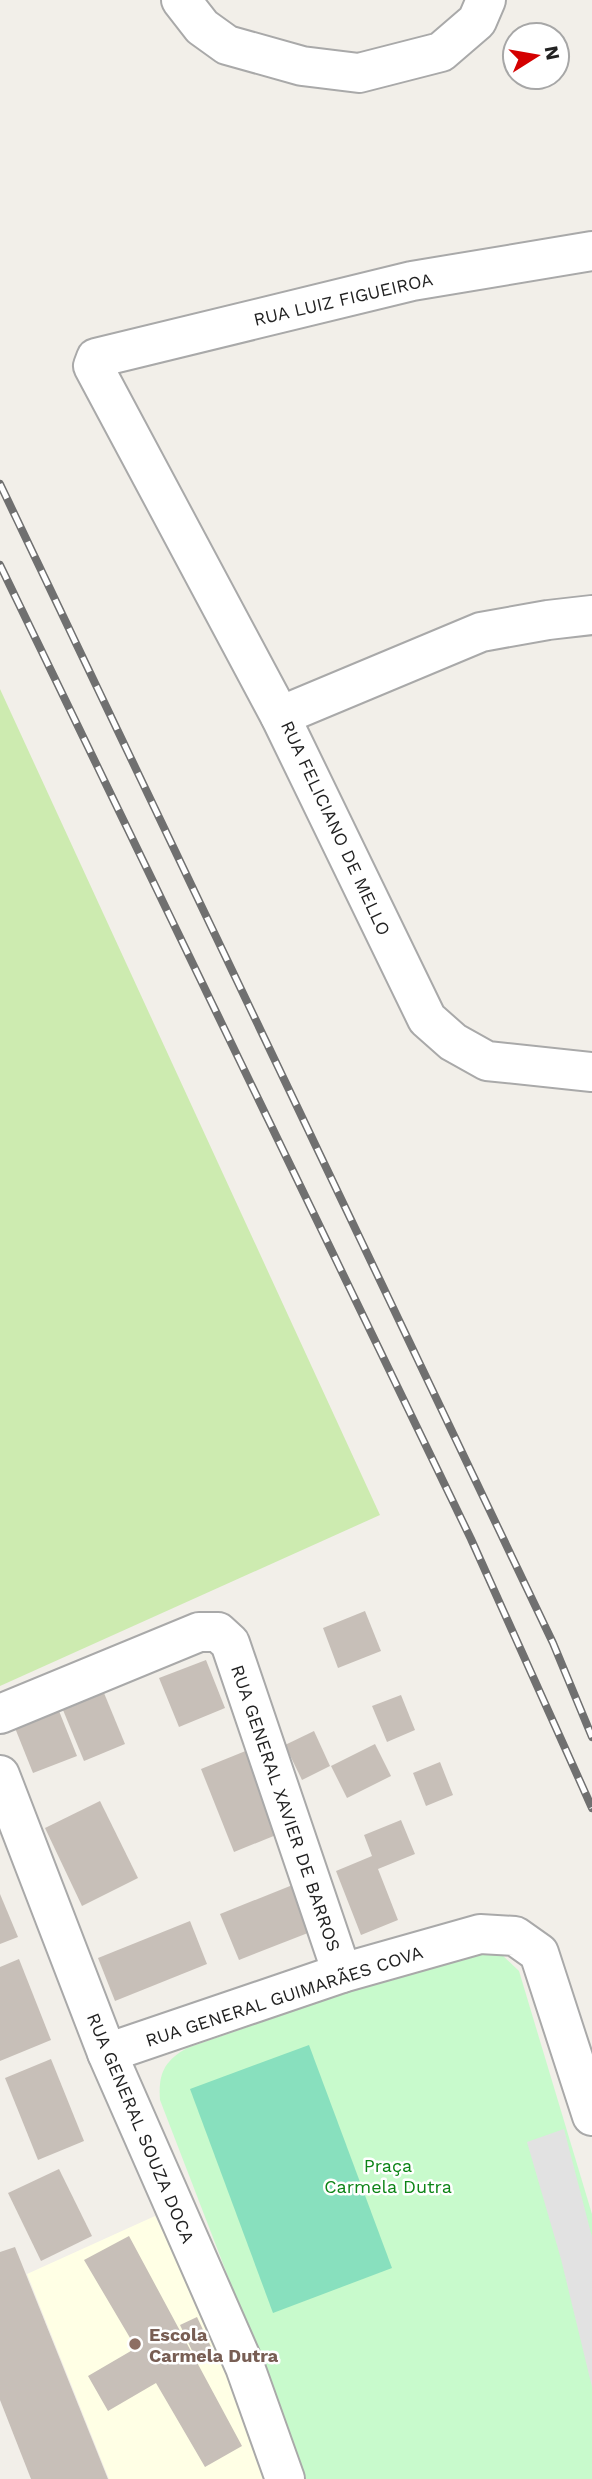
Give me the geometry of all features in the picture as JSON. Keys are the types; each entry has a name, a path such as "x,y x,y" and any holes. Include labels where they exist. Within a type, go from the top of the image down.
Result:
{"street":[{"path":"181,0 202,27 227,45 302,66 359,73 441,52 477,21 486,0"},
{"name":"RUA LUIZ FIGUEIROA","path":"281,716 94,372 96,358 412,281 592,251"},
{"name":"RUA FELICIANO DE MELLO","path":"592,615 481,632 281,716 427,1019 453,1042 487,1061 592,1072"},
{"name":"RUA GENERAL XAVIER DE BARROS","path":"0,1714 199,1632 218,1632 230,1643 342,1973"},
{"name":"RUA GENERAL SOUZA DOCA","path":"0,1775 107,2053 245,2367 285,2479"},
{"name":"RUA GENERAL GUIMARÃES COVA","path":"107,2053 342,1973 480,1934 515,1936 539,1953 592,2116"}],"shaded area":[{"path":"564,2129 592,2237 592,2387 561,2259 527,2142"},
{"name":"Escola Carmela Dutra","path":"155,2216 199,2304 266,2479 109,2479 27,2274"}],"green space":[{"path":"0,689 380,1515 0,1686"},
{"name":"Praça Carmela Dutra","path":"472,1949 500,1953 519,1971 592,2214 592,2479 306,2479 160,2100 160,2083 164,2069 187,2048"},
{"path":"309,2045 392,2268 273,2313 190,2089"}],"building":[{"path":"365,1611 381,1651 338,1668 323,1628"},
{"path":"206,1660 225,1708 179,1727 159,1678"},
{"path":"104,1693 125,1744 84,1761 63,1710"},
{"path":"401,1695 415,1730 387,1742 372,1706"},
{"path":"57,1706 77,1756 33,1773 13,1723"},
{"path":"314,1731 330,1766 302,1780 285,1745"},
{"path":"375,1744 391,1776 347,1798 331,1766"},
{"path":"248,1750 281,1833 234,1852 201,1769"},
{"path":"440,1762 453,1795 426,1806 413,1773"},
{"path":"100,1801 138,1878 82,1906 45,1828"},
{"path":"401,1820 415,1854 378,1869 398,1920 361,1935 336,1871 372,1856 364,1835"},
{"path":"295,1884 313,1931 239,1960 220,1914"},
{"path":"0,1894 18,1937 0,1944"},
{"path":"190,1921 207,1964 115,2001 98,1958"},
{"path":"19,1959 51,2040 0,2061 0,1967"},
{"path":"51,2059 84,2141 38,2160 5,2078"},
{"path":"59,2169 92,2236 41,2261 8,2193"},
{"path":"129,2236 242,2446 205,2467 156,2383 108,2411 88,2376 136,2348 84,2260"},
{"path":"15,2247 108,2479 31,2479 0,2400 0,2252"},
{"path":"197,2317 212,2349 195,2357 180,2325"}],"railway":[{"path":"0,484 553,1643 592,1737"},
{"path":"0,565 471,1539 592,1808"}],"place":[{"name":"Escola Carmela Dutra","path":"135,2344"}]}
